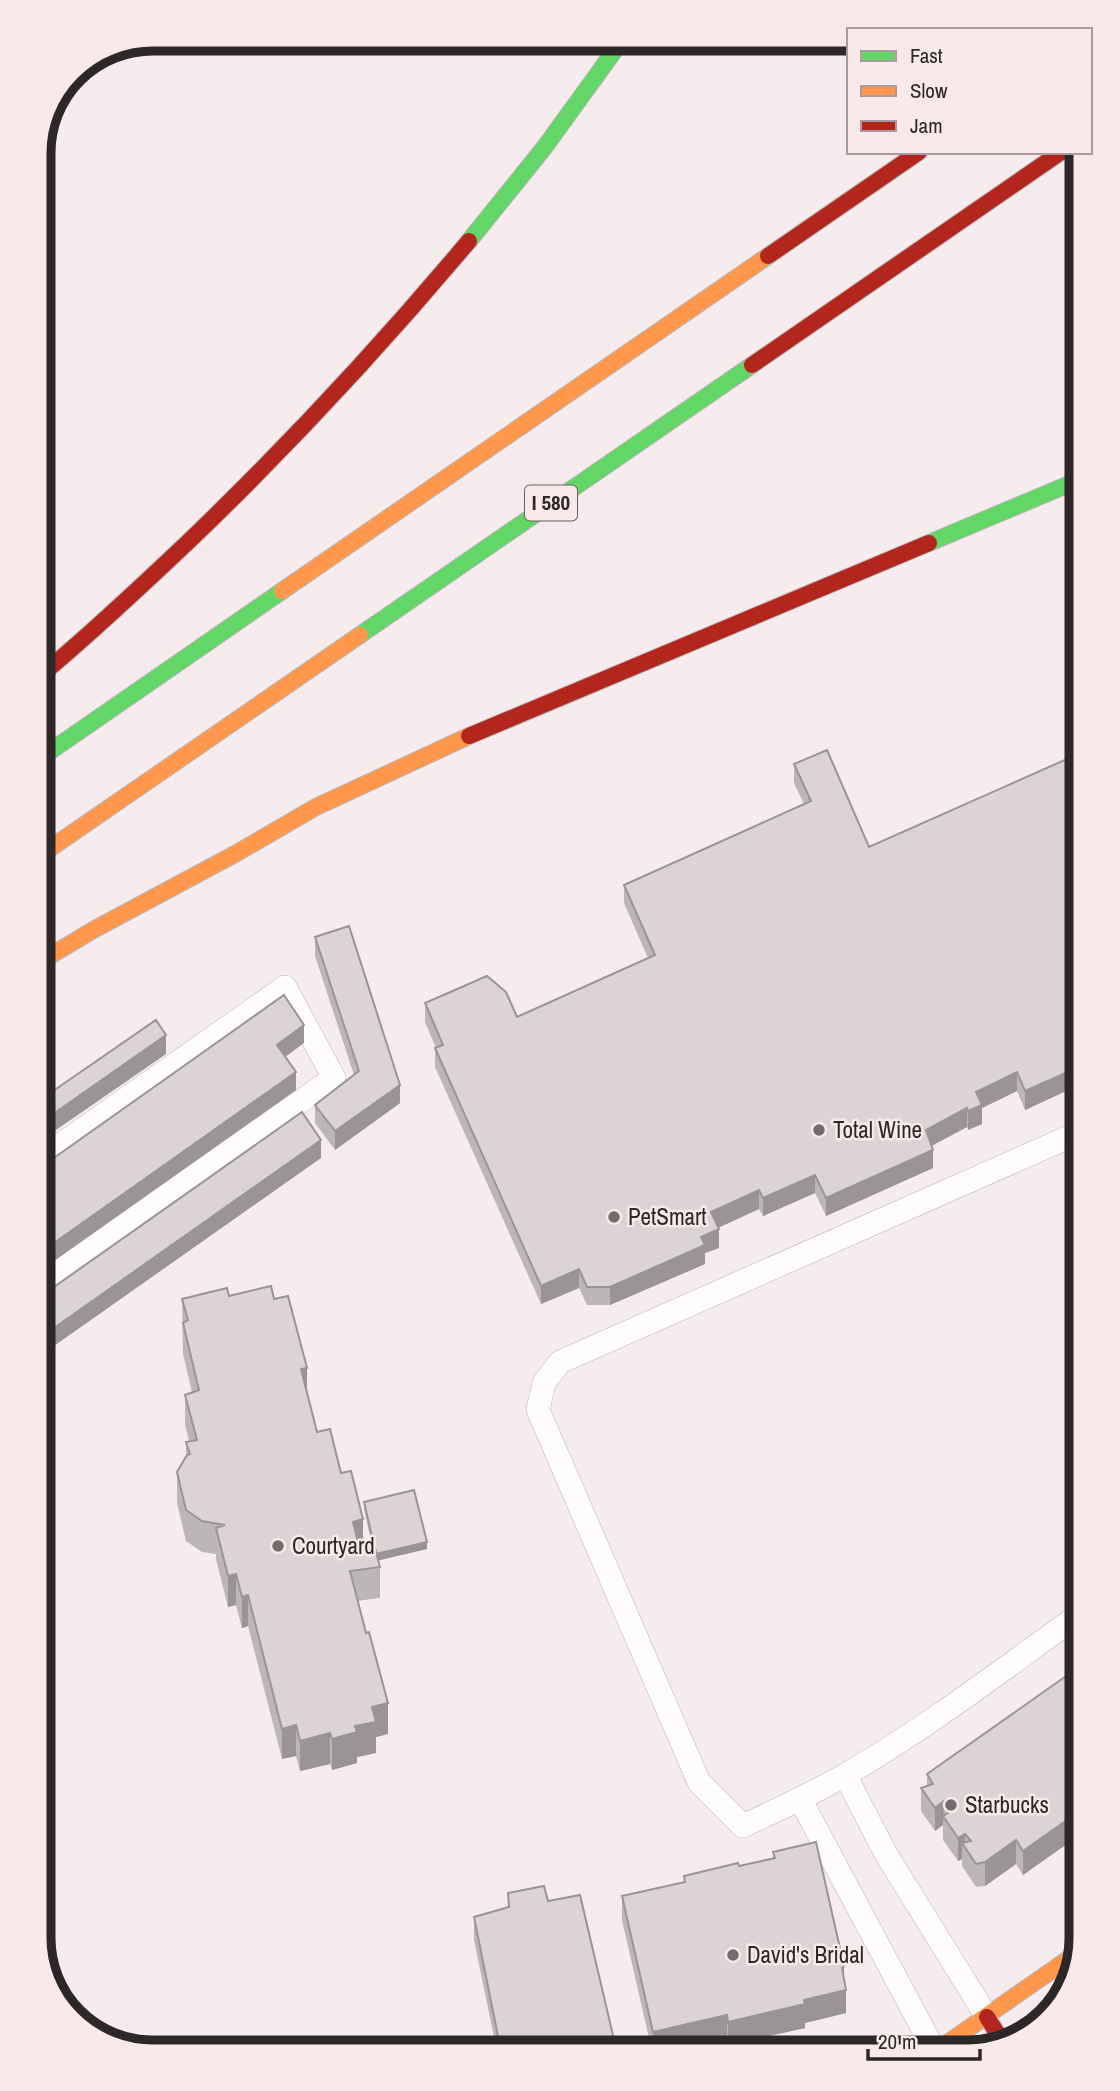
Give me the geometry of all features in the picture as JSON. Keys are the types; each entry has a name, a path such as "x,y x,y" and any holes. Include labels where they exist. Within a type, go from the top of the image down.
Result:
{"main road":[{"path":"51,667 86,639 232,502 340,388 429,288 525,172 614,51"},
{"path":"51,751 916,154"},
{"name":"I 580","path":"51,849 1058,154"},
{"path":"51,955 316,807 437,750 1069,484"},
{"path":"952,2040 1067,1960"},
{"path":"987,2017 998,2035"}],"lane":[{"path":"51,1151 285,987 334,1078 51,1277"},
{"path":"1069,1137 560,1362 544,1383 538,1410 699,1782 743,1826 845,1775 922,1726 1069,1622"},
{"path":"845,1775 886,1854 987,2017"},
{"path":"800,1799 928,2040"}],"building":[{"path":"827,750 869,847 1069,758 1069,1072 1025,1091 1017,1072 976,1092 982,1105 968,1111 967,1108 926,1130 933,1150 826,1198 815,1175 763,1198 759,1190 711,1212 719,1229 701,1237 705,1245 610,1287 587,1287 579,1269 541,1286 435,1048 443,1045 425,1003 487,976 506,992 517,1017 655,955 624,885 811,801 794,764"},
{"path":"349,926 400,1085 335,1131 315,1105 359,1071 315,937"},
{"path":"284,995 304,1025 277,1045 296,1072 51,1245 51,1160"},
{"path":"156,1020 166,1035 51,1115 51,1092"},
{"path":"302,1112 321,1140 51,1330 51,1289"},
{"name":"Courtyard","path":"271,1286 274,1299 288,1296 307,1368 301,1369 317,1432 330,1429 341,1473 351,1471 363,1519 353,1522 358,1542 373,1541 380,1567 350,1571 388,1703 372,1707 376,1722 355,1726 357,1732 332,1739 330,1733 300,1741 296,1725 282,1729 248,1595 242,1597 236,1574 228,1576 216,1528 225,1525 202,1521 186,1510 177,1472 190,1454 186,1442 197,1440 185,1395 199,1390 183,1323 188,1320 182,1299 227,1288 229,1296"},
{"path":"414,1490 427,1542 376,1554 364,1502"},
{"path":"1069,1674 1069,1818 1023,1851 1016,1840 985,1862 976,1864 962,1843 971,1841 965,1834 958,1838 943,1816 951,1811 944,1801 935,1808 921,1788 933,1784 927,1774"},
{"name":"David's Bridal","path":"816,1842 844,1966 842,1968 846,1990 804,2000 805,2004 728,2022 727,2015 653,2032 622,1896 685,1882 684,1876 738,1863 739,1866 775,1858 773,1852"},
{"path":"544,1886 548,1901 580,1895 614,2040 499,2040 474,1917 509,1907 508,1893"}],"traffic: fast":[{"path":"469,241 544,148 614,51"},
{"path":"360,635 752,365"},
{"path":"929,543 1069,484"},
{"path":"51,751 282,591"}],"traffic: slow":[{"path":"282,591 768,256"},
{"path":"51,848 360,635"},
{"path":"51,955 316,807 469,736"},
{"path":"952,2040 1067,1960"}],"traffic: jam":[{"path":"768,256 916,154"},
{"path":"752,365 1058,154"},
{"path":"51,667 187,543 260,471 367,358 469,241"},
{"path":"469,736 929,543"},
{"path":"987,2017 998,2035"}],"place":[{"name":"Total Wine","path":"819,1130"},
{"name":"PetSmart","path":"614,1217"},
{"name":"Courtyard","path":"278,1546"},
{"name":"Starbucks","path":"951,1805"},
{"name":"David's Bridal","path":"733,1955"}]}
